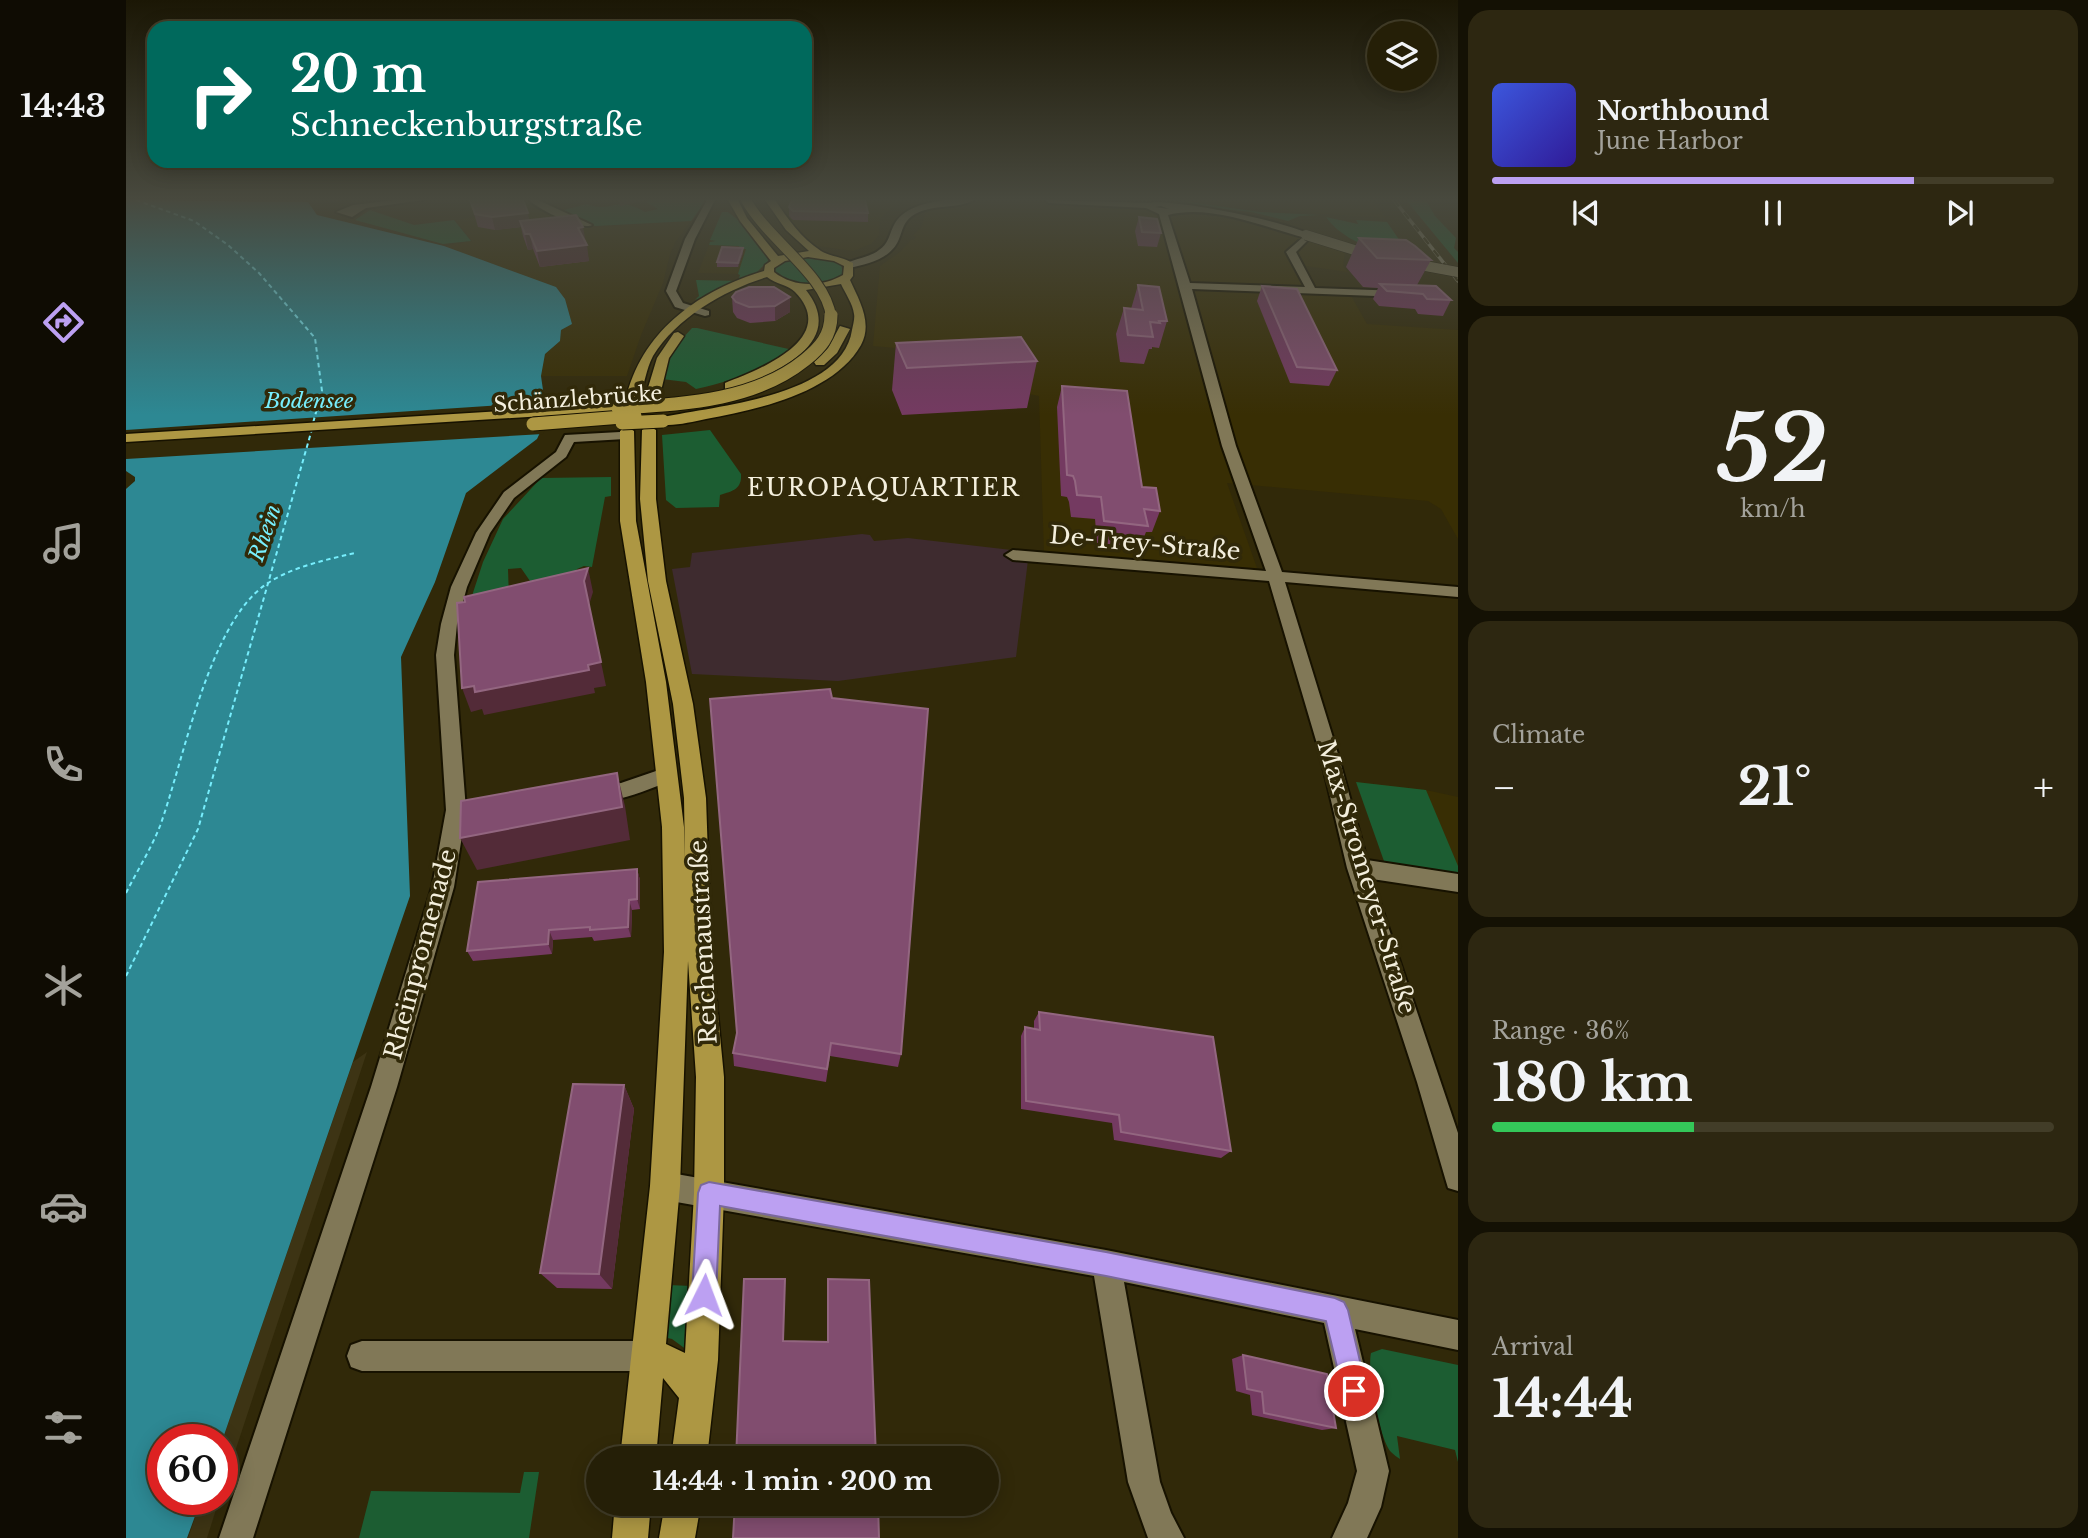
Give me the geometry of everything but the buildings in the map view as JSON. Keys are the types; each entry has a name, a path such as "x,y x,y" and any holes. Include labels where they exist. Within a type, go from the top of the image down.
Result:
{"main road":[{"name":"Schänzlebrücke","path":"126,438 683,403 751,388 792,370 824,342 831,320 825,298 805,272"},
{"path":"818,272 839,299"},
{"path":"635,394 650,351 730,288 769,273 780,281 796,285 825,285 844,279 849,272"},
{"path":"533,424 561,427 702,417 746,409 783,396 823,376 853,348 860,330 860,307 844,279"},
{"path":"638,380 655,388 667,350 699,312 739,292 780,281"},
{"path":"618,408 639,402 706,392 746,380 792,356 813,330 815,312 796,285"},
{"path":"739,292 760,289 787,290 808,299"},
{"name":"Schänzlebrücke","path":"126,450 671,414 733,403 797,378 823,360 840,339 845,316"},
{"name":"Reichenaustraße","path":"635,432 628,521 656,682 673,827 676,952 665,1185 639,1446"},
{"name":"Reichenaustraße","path":"635,432 653,526 657,581 687,729 695,798 699,942 710,1077 709,1193 697,1395 691,1446"},
{"path":"648,1356 662,1357 681,1369 697,1395"},
{"path":"630,1538 632,1516"},
{"path":"677,1538 681,1516"}],"street":[{"path":"678,272 671,290 676,303 699,312"},
{"name":"Max-Stromeyer-Straße","path":"1182,272 1229,446 1275,576 1329,754 1358,868 1430,1082 1458,1178"},
{"path":"1302,272 1312,291"},
{"path":"1186,286 1417,295"},
{"name":"Rheinpromenade","path":"236,1538 384,1087 443,887 456,810 445,655 449,624 459,587 483,533 509,495 561,454 570,438 635,432"},
{"name":"De-Trey-Straße","path":"1013,555 1275,576"},
{"path":"1275,576 1458,592"},
{"path":"581,795 622,791 656,779"},
{"path":"1358,868 1458,883"},
{"path":"665,1185 1106,1264 1458,1335"},
{"path":"1106,1264 1144,1482 1157,1522 1167,1538"},
{"path":"1335,1310 1373,1471 1364,1507 1349,1538"},
{"path":"362,1356 648,1356"}],"shaded area":[{"path":"514,272 666,272 627,376 541,376 545,354 560,341 561,330 572,324 565,299 556,287"},
{"path":"698,272 742,272 741,274"},
{"path":"879,272 1309,272 1317,286 1329,288 1331,291 1349,292 1367,324 1458,330 1458,539 1441,509 1428,501 1227,483 1257,568 1253,571 1044,554 1039,396 1029,394 1022,359 873,346"},
{"path":"870,535 874,541 908,538 1029,552 1016,657 838,681 692,674 672,569 690,567 692,553"},
{"path":"1356,782 1426,790 1458,797 1458,873"}],"green space":[{"path":"739,272 757,272 753,276 695,300 699,296 696,280 738,281"},
{"path":"775,272 843,272 843,274 828,282 799,284 782,278"},
{"path":"692,328 793,350 746,374 696,389 686,382 662,379 672,350"},
{"path":"710,430 741,474 740,483 733,491 720,495 719,507 676,508 666,500 662,435"},
{"path":"611,477 611,496 605,497 592,567 577,569 572,577 539,594 521,568 508,569 509,599 469,605 483,562 503,519 541,478"},
{"path":"1356,782 1426,790 1458,866 1458,873 1385,864"},
{"path":"668,1285 692,1286 687,1350 672,1339 663,1337"},
{"path":"1382,1349 1458,1365 1458,1462 1455,1450 1397,1436 1400,1459 1391,1452 1378,1419 1371,1374 1371,1353"},
{"path":"524,1472 539,1472 529,1538 359,1538 371,1491 520,1493"}],"sand":[{"path":"367,1052 238,1443 238,1424 228,1424 353,1062"},
{"path":"196,1515 214,1515 207,1538 188,1538"}],"water":[{"name":"Bodensee","path":"126,272 514,272 556,287 565,299 572,324 561,330 560,341 545,354 541,376 547,418 537,439 466,493 435,582 401,657 410,896 228,1424 147,1424 147,1515 195,1515 187,1538 126,1538 126,489 135,481 135,477 126,471"}],"pier":[{"path":"548,402 551,418 543,434 126,459 126,430"}],"ferry route":[{"path":"258,272 315,338 322,391 313,423"},
{"path":"268,583 312,429"},
{"path":"268,583 308,565 355,553"},
{"path":"126,893 160,826 213,662 245,604 268,583"},
{"path":"126,976 198,829 268,583"}],"railway":[{"path":"1451,272 1458,281"}],"district":[{"name":"EUROPAQUARTIER","path":"884,488"}],"route":[{"path":"704,1295 709,1193 1106,1264 1335,1310 1354,1391"}],"water label":[{"name":"Rhein","path":"265,533"}]}
